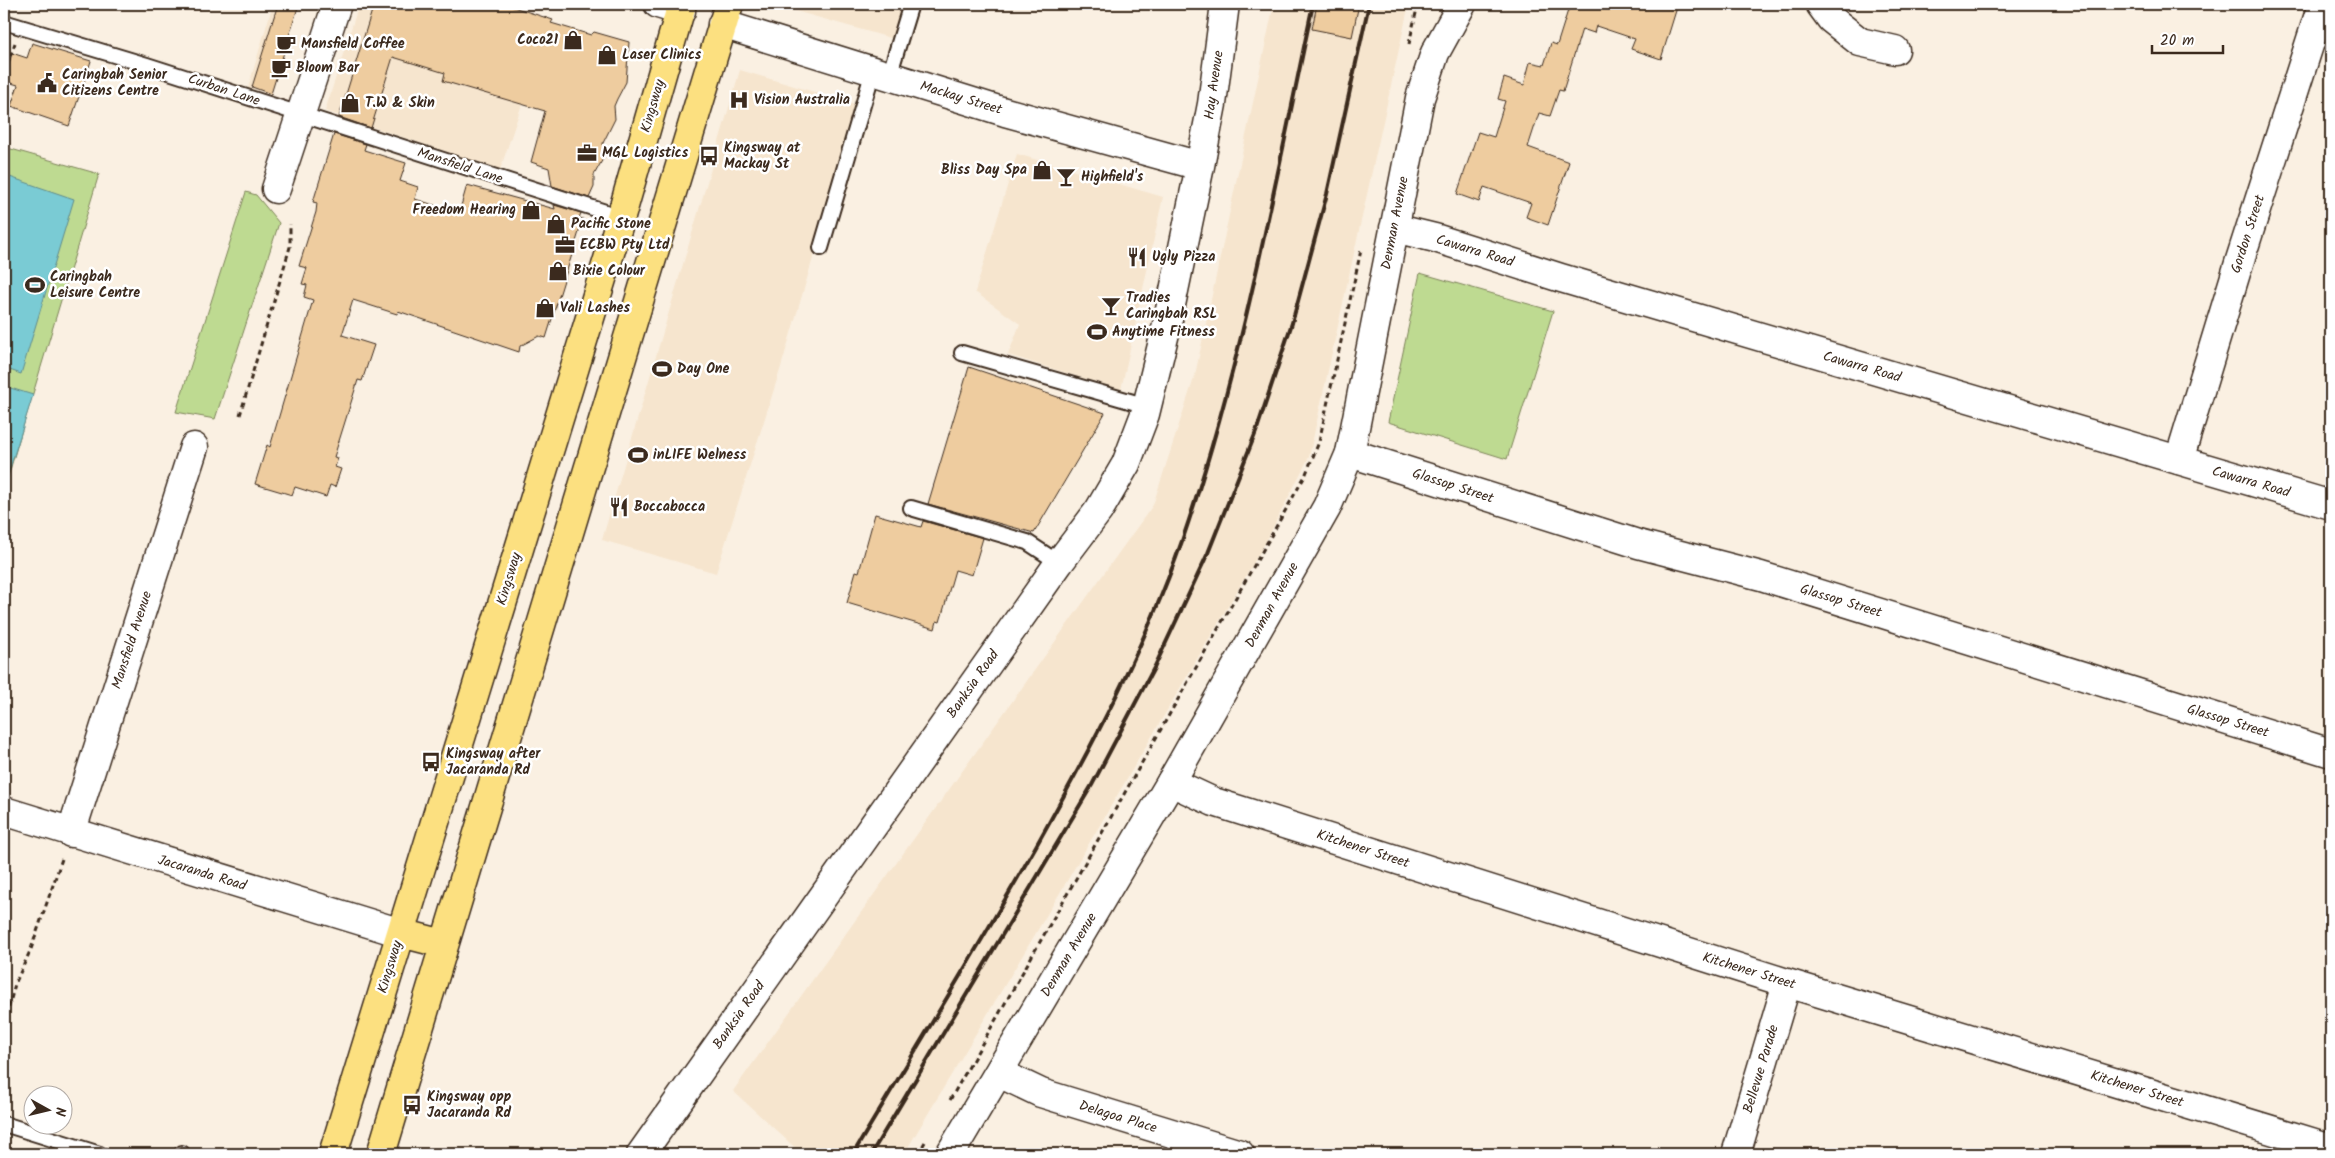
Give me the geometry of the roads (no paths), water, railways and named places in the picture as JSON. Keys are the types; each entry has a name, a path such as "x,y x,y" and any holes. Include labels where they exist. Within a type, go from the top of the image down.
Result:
{"main road":[{"path":"381,1154 726,14 674,6"},
{"name":"Kingsway","path":"333,1154 621,217 674,6"},
{"path":"401,933 444,944"}],"street":[{"path":"276,189 337,4"},
{"name":"Hay Avenue","path":"1200,166 1212,104 1225,4"},
{"name":"Denman Avenue","path":"950,1154 1171,782 1327,507 1350,453 1420,98 1435,53 1462,4"},
{"path":"1820,4 1831,19 1860,42 1895,50"},
{"name":"Gordon Street","path":"2179,460 2239,262 2321,8"},
{"name":"Mackay Street","path":"726,14 881,73 1005,112 1200,166"},
{"name":"Banksia Road","path":"641,1154 1059,563 1099,510 1126,464 1147,406 1166,329 1200,166"},
{"name":"Cawarra Road","path":"1394,228 1435,238 1570,281 2331,505"},
{"name":"Mansfield Avenue","path":"71,833 194,447"},
{"name":"Glassop Street","path":"1350,453 1638,544 1771,579 2331,753"},
{"name":"Kitchener Street","path":"1171,782 1214,802 1787,983 2331,1148"},
{"name":"Jacaranda Road","path":"4,811 401,933"},
{"name":"Bellevue Parade","path":"1736,1154 1787,983"},
{"name":"Delagoa Place","path":"999,1072 1041,1094 1240,1154"}],"lane":[{"path":"821,248 881,73 911,4"},
{"name":"Curban Lane","path":"5,26 300,115"},
{"name":"Mansfield Lane","path":"300,115 621,217"},
{"path":"962,353 1147,406"},
{"path":"911,508 1027,542 1059,563"},
{"path":"4,1124 100,1154"}],"water":[{"path":"4,175 74,199 21,374 4,368"},
{"path":"4,386 33,395 6,481 4,481"}],"railway":[{"path":"853,1154 991,924 1057,809 1116,696 1167,581 1203,475 1240,342 1271,207 1313,4"},
{"path":"871,1154 1092,785 1155,666 1208,553 1256,432 1292,323 1327,194 1369,4"}],"place":[{"name":"Coco21","path":"573,40"},
{"name":"Mansfield Coffee","path":"286,44"},
{"name":"Laser Clinics","path":"607,55"},
{"name":"Bloom Bar","path":"281,68"},
{"name":"Caringbah Senior Citizens Centre","path":"47,83"},
{"name":"Vision Australia","path":"739,100"},
{"name":"T.W & Skin","path":"350,103"},
{"name":"MGL Logistics","path":"587,153"},
{"name":"Kingsway at Mackay St","path":"709,156"},
{"name":"Bliss Day Spa","path":"1042,170"},
{"name":"Highfield's","path":"1066,177"},
{"name":"Freedom Hearing","path":"531,210"},
{"name":"Pacific Stone","path":"556,224"},
{"name":"ECBW Pty Ltd","path":"565,245"},
{"name":"Ugly Pizza","path":"1137,257"},
{"name":"Bixie Colour","path":"558,271"},
{"name":"Caringbah Leisure Centre","path":"35,285"},
{"name":"Tradies Caringbah RSL","path":"1111,306"},
{"name":"Vali Lashes","path":"545,308"},
{"name":"Anytime Fitness","path":"1097,332"},
{"name":"Day One","path":"662,369"},
{"name":"inLIFE Welness","path":"638,455"},
{"name":"Boccabocca","path":"619,507"},
{"name":"Kingsway after Jacaranda Rd","path":"431,762"},
{"name":"Kingsway opp Jacaranda Rd","path":"412,1105"}]}
